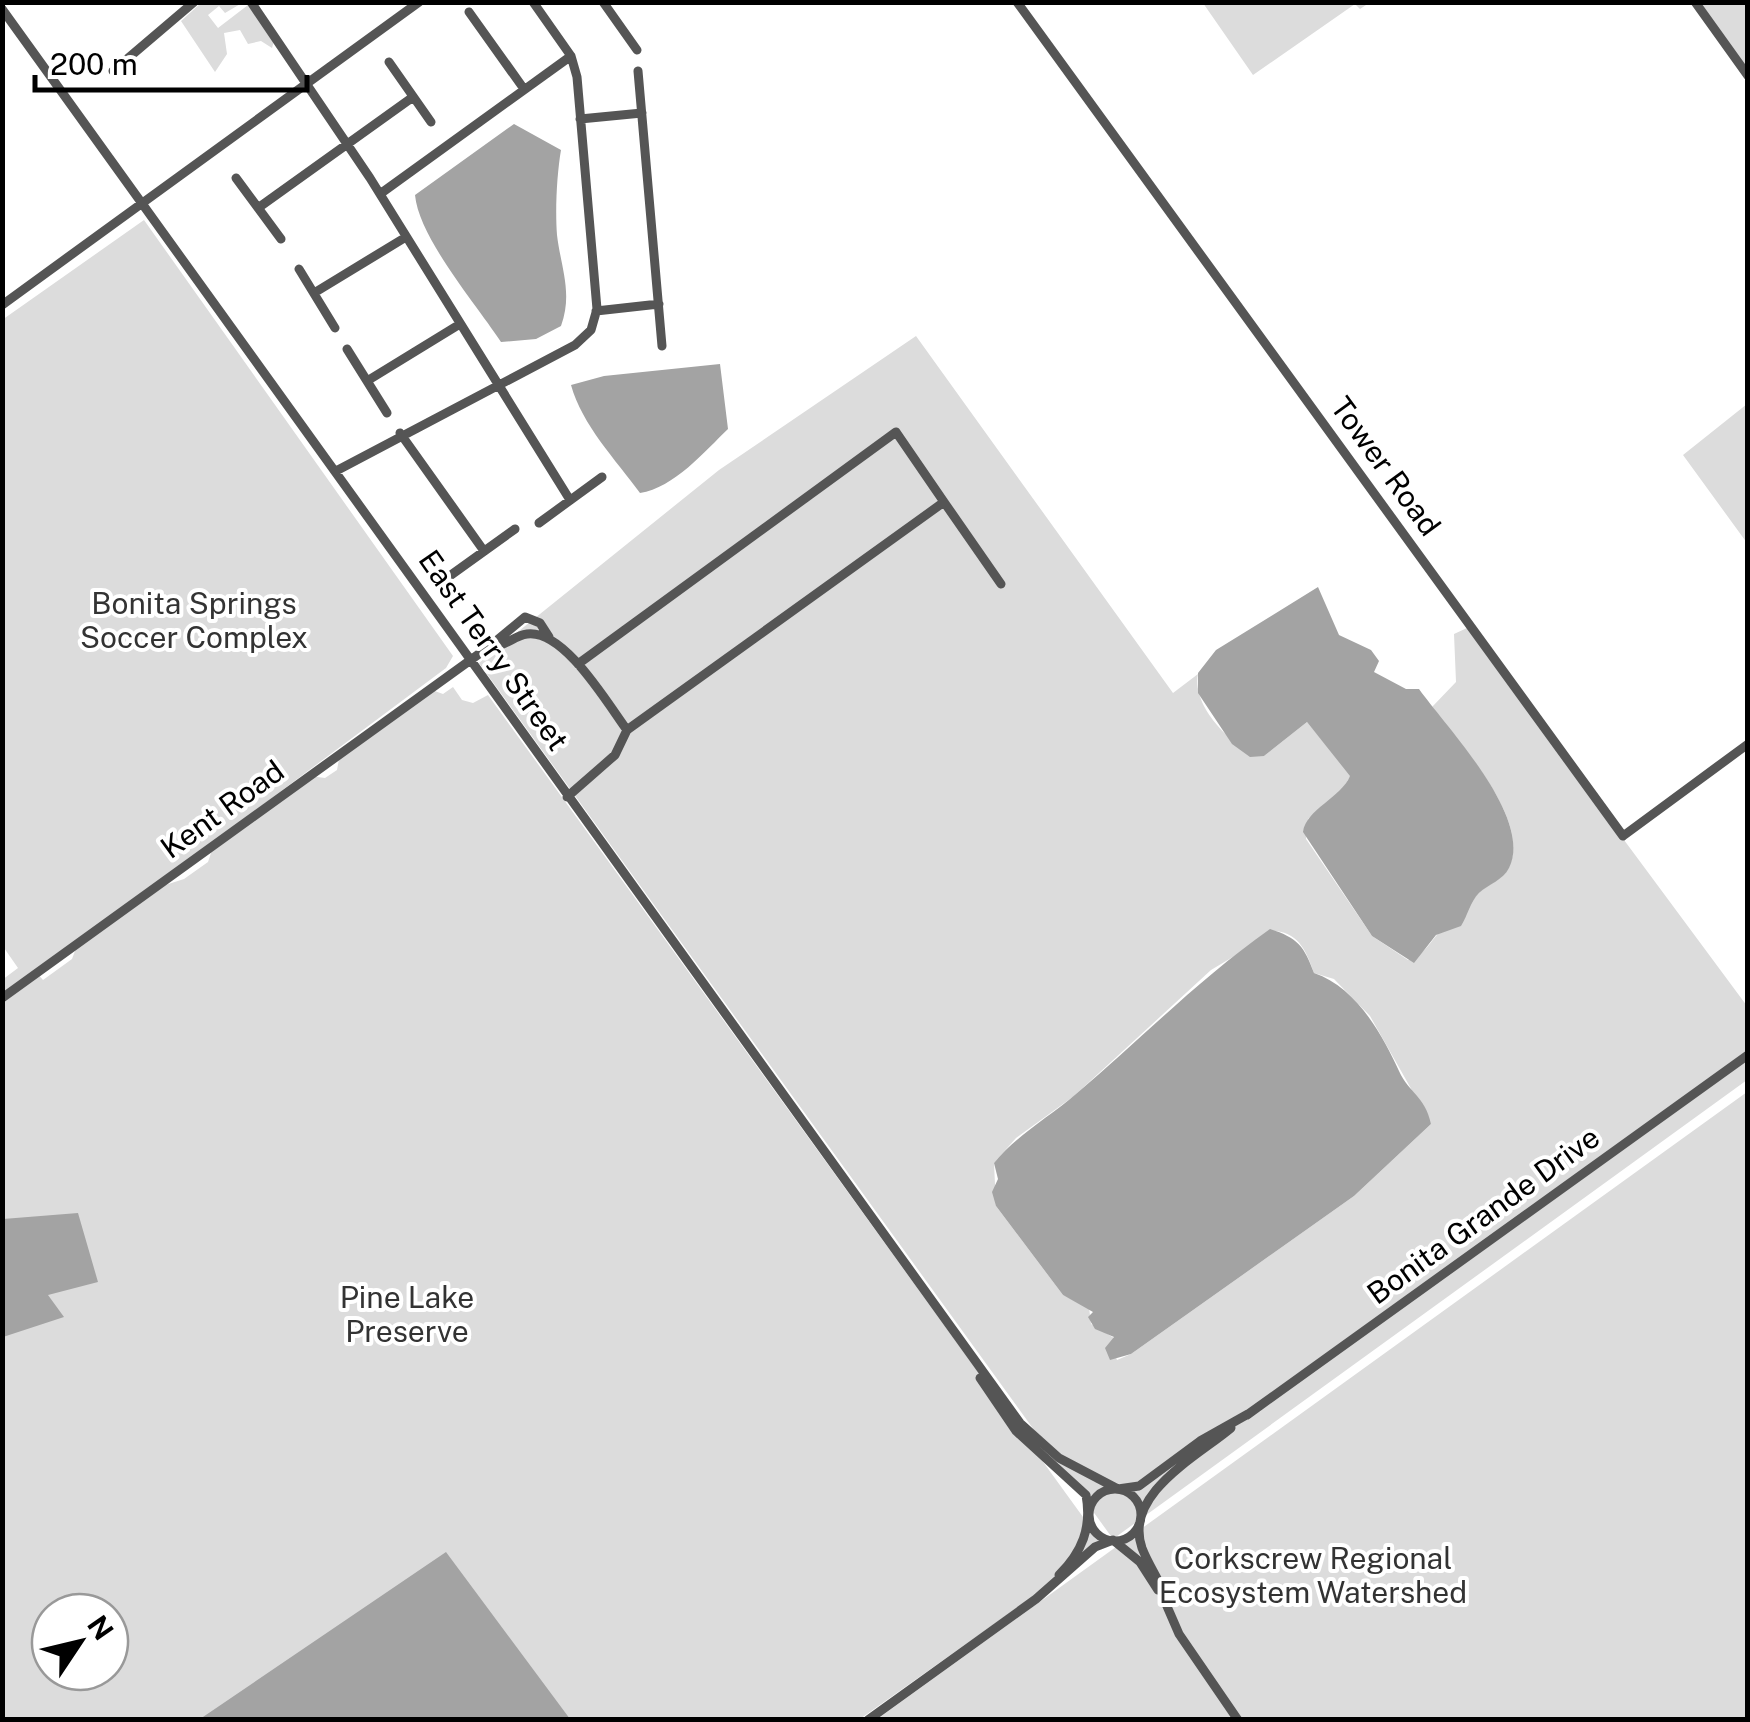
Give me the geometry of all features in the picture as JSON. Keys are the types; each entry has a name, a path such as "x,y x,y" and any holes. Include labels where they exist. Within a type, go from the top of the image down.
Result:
{"street":[{"path":"114,70 194,2"},
{"path":"251,2 380,194 570,500"},
{"path":"2,305 419,2"},
{"path":"336,470 400,433 575,345 591,330 596,310 580,119 572,56 536,7 550,2"},
{"path":"602,2 637,50"},
{"name":"Tower Road","path":"1016,2 1623,836 1748,744"},
{"path":"1695,2 1748,76"},
{"name":"East Terry Street","path":"2,8 945,1320 1035,1439 1085,1475 1118,1489"},
{"path":"469,12 524,89"},
{"path":"380,194 572,56"},
{"path":"389,62 431,122"},
{"path":"638,71 662,346"},
{"path":"258,208 414,97"},
{"path":"580,119 642,113"},
{"path":"236,178 280,239"},
{"path":"314,294 406,237"},
{"path":"298,269 334,328"},
{"path":"596,310 658,304"},
{"path":"367,381 460,324"},
{"path":"348,349 387,412"},
{"path":"578,664 896,432 1000,584"},
{"path":"400,433 484,551"},
{"path":"540,523 602,477"},
{"path":"567,797 615,755 627,730 944,502"},
{"path":"450,575 515,528"},
{"name":"Kent Road","path":"2,998 525,617 537,621"},
{"path":"537,621 578,664 627,730"},
{"path":"535,636 537,621"},
{"path":"490,646 502,646 528,634 549,637"},
{"name":"Bonita Grande Drive","path":"1140,1524 1165,1480 1248,1414 1748,1055"},
{"name":"East Terry Street","path":"945,1320 1016,1432 1081,1488 1090,1515"},
{"name":"Bonita Grande Drive","path":"1118,1489 1139,1486 1200,1441 1248,1414"},
{"path":"1032,1602 1076,1557 1098,1495 1118,1489 1139,1504 1141,1546 1167,1606 1195,1660 1238,1720"},
{"path":"1090,1515 1095,1530 1140,1562 1167,1606"},
{"path":"868,1720 1032,1602 1095,1547 1129,1536 1140,1524"}],"green space":[{"path":"201,3 242,3 225,13 219,6 208,15 218,28 248,5 274,41 272,48 261,41 248,44 240,30 224,33 227,54 215,72 181,21"},
{"path":"1203,3 1369,3 1360,9 1355,4 1253,75"},
{"path":"1693,3 1747,3 1747,80"},
{"name":"Pine Lake Preserve","path":"144,220 453,656 446,668 37,973 43,980 72,959 78,943 153,889 184,879 208,862 212,850 310,776 325,778 337,770 339,759 432,690 443,694 453,687 462,700 473,703 488,695 1104,1546 860,1719 3,1719 2,980 18,968 2,945 2,320"},
{"path":"916,336 1173,693 1198,674 1201,700 1217,725 1240,746 1264,756 1307,722 1351,775 1340,793 1308,819 1306,839 1372,936 1408,960 1421,953 1440,932 1458,923 1475,897 1505,873 1513,850 1511,828 1489,783 1432,707 1456,682 1454,634 1467,628 1747,1006 1747,1080 1113,1539 479,663 719,470","holes":["1276,931 1301,946 1314,973 1334,979 1370,1016 1431,1124 1354,1196 1131,1354 1117,1360 1110,1344 1114,1338 1091,1324 1089,1307 1063,1295 996,1206 994,1163 1016,1138 1074,1096 1211,970"]},
{"path":"1747,404 1747,543 1683,455"},
{"name":"Corkscrew Regional Ecosystem Watershed","path":"1747,1092 1747,1719 876,1720"}],"shaded area":[{"path":"514,124 561,150 556,225 566,303 561,326 536,339 501,342 437,250 415,195"},
{"path":"720,364 728,429 677,476 640,493 591,428 571,385 604,376"},
{"path":"1318,587 1339,635 1371,650 1379,661 1374,672 1406,689 1419,689 1484,774 1509,824 1513,848 1509,868 1476,897 1461,926 1436,935 1414,963 1372,936 1303,832 1310,817 1350,776 1307,722 1264,756 1250,757 1232,744 1198,693 1198,673 1216,650"},
{"path":"1270,929 1299,944 1314,973 1343,989 1366,1013 1403,1078 1425,1107 1431,1124 1354,1196 1131,1354 1110,1360 1105,1348 1114,1337 1095,1329 1088,1317 1093,1312 1063,1295 996,1206 992,1192 998,1179 994,1163"},
{"path":"78,1213 98,1282 48,1295 64,1317 3,1337 3,1219"},
{"path":"446,1552 570,1719 200,1719"}],"park label":[{"name":"Bonita Springs Soccer Complex","path":"194,620"}]}
